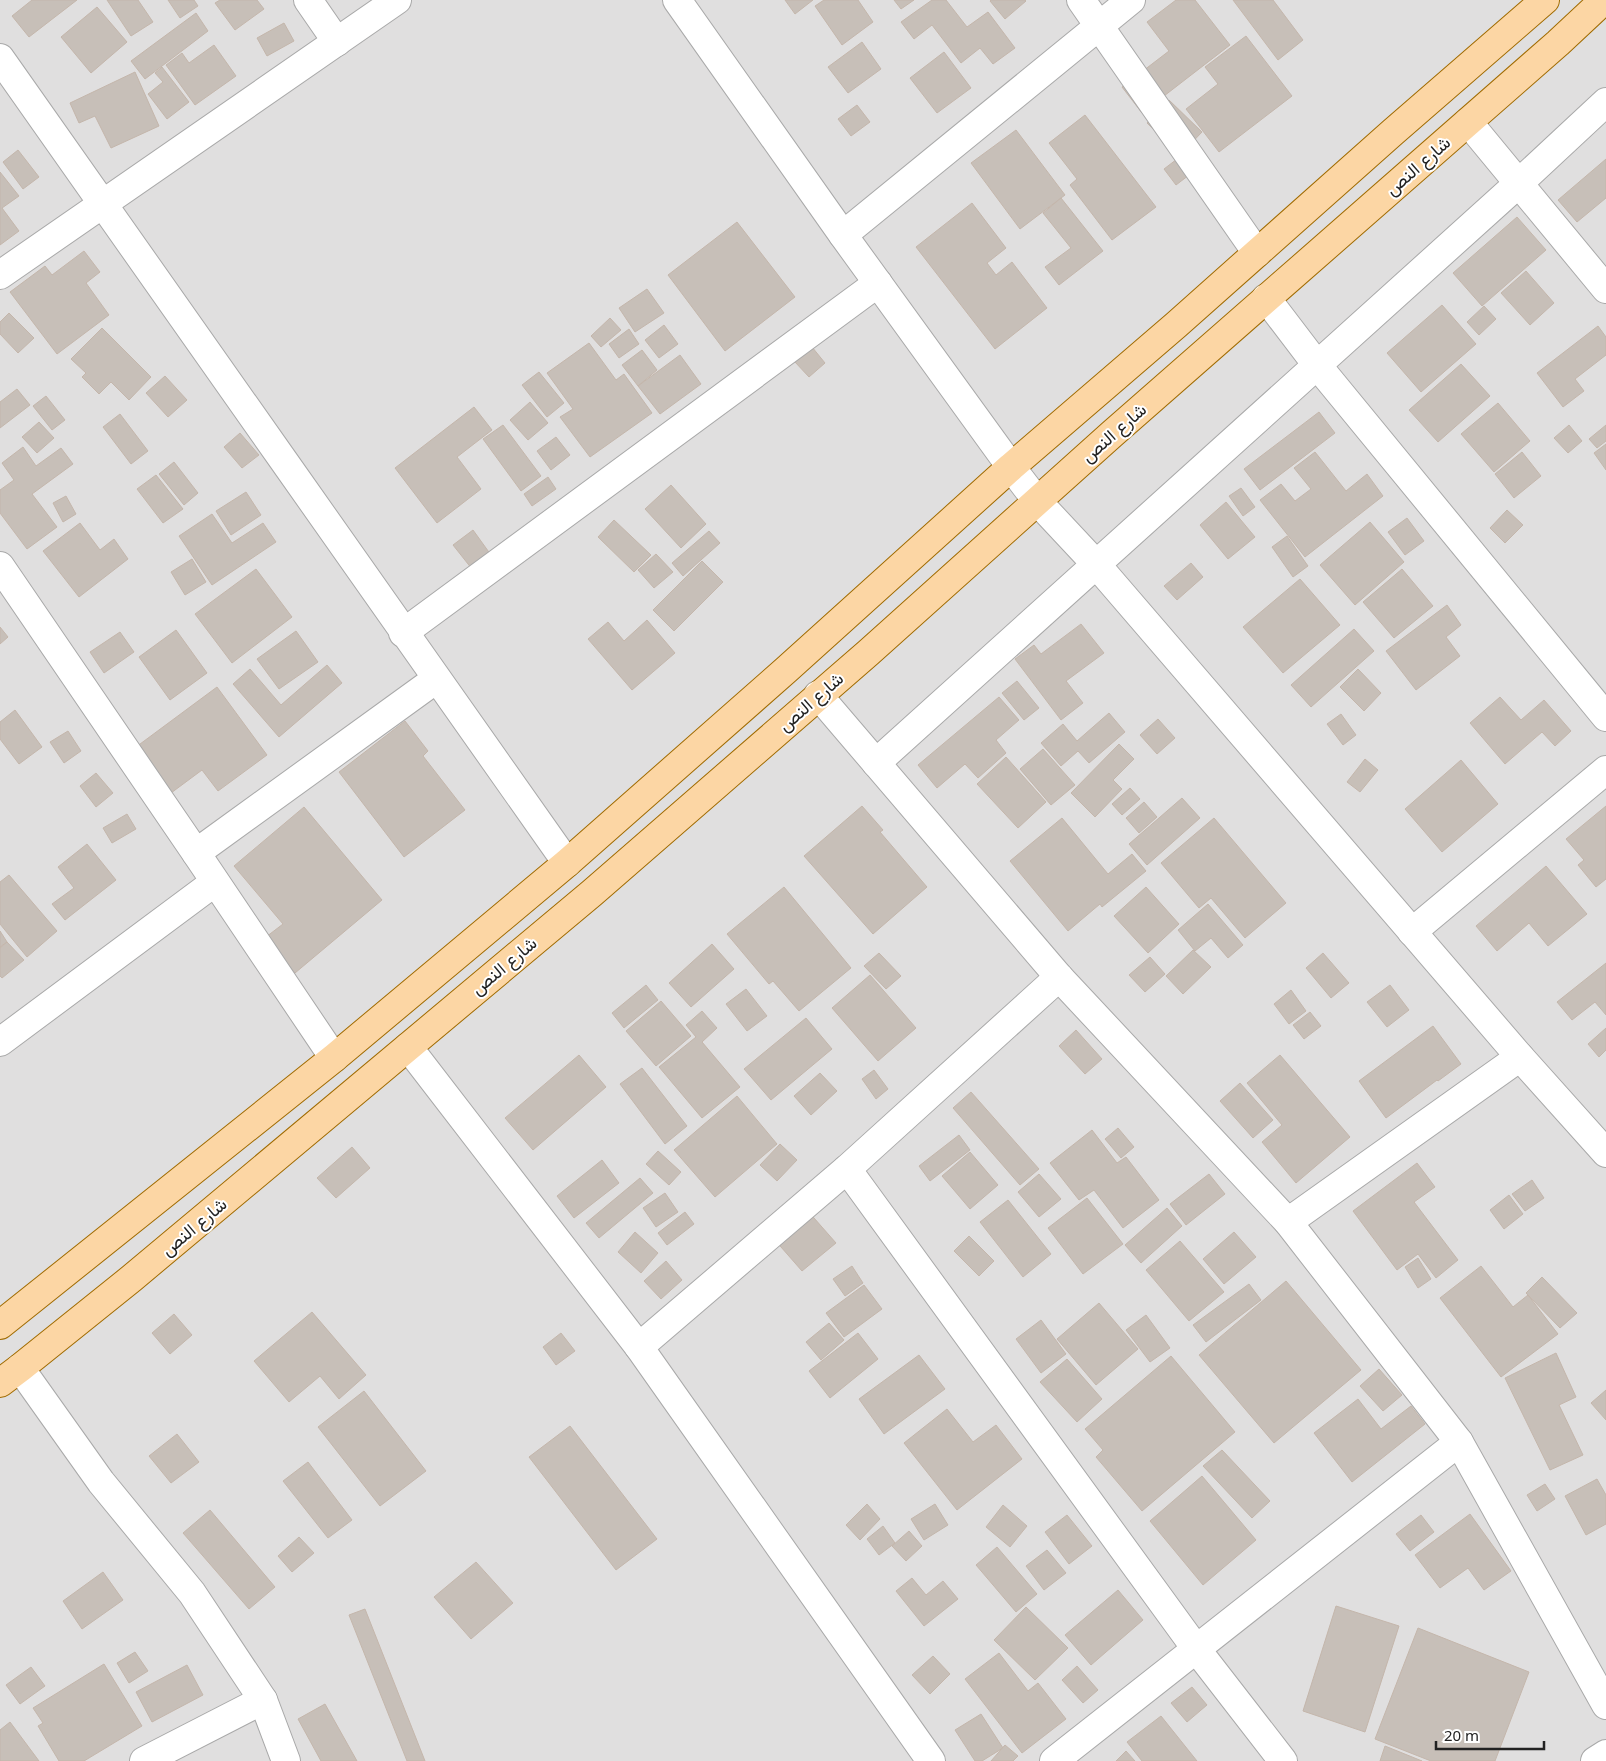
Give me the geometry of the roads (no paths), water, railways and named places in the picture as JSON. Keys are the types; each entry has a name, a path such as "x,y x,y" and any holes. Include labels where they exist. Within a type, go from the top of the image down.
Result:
{"main road":[{"path":"0,1325 334,1058 567,863 786,670 1011,467 1176,325 1545,0"},
{"name":"شارع النص","path":"10,1376 184,1236 592,893 868,653 1037,501 1604,0"}],"street":[{"path":"308,0 337,42"},
{"path":"0,275 397,0"},
{"path":"677,0 843,235 1037,501 1096,563 1520,1057 1606,1153"},
{"path":"1081,0 1257,253"},
{"path":"843,235 1131,0"},
{"path":"0,58 436,680 567,863"},
{"path":"876,762 1519,183 1606,102"},
{"path":"1468,122 1606,289"},
{"path":"404,634 878,283"},
{"path":"1266,298 1317,365 1606,717"},
{"path":"0,566 334,1058"},
{"path":"196,853 436,680"},
{"path":"818,695 1059,977 1288,1222 1459,1442 1606,1705"},
{"path":"1412,932 1606,770"},
{"path":"0,1042 215,882"},
{"path":"639,1347 847,1168 1059,977"},
{"path":"408,1048 639,1347 919,1757"},
{"path":"1288,1222 1520,1057"},
{"path":"847,1168 1197,1650 1283,1761"},
{"path":"10,1376 192,1592 263,1700 286,1761"},
{"path":"1054,1761 1459,1442"},
{"path":"144,1761 263,1700"},
{"path":"1595,1761 1606,1754"}]}
